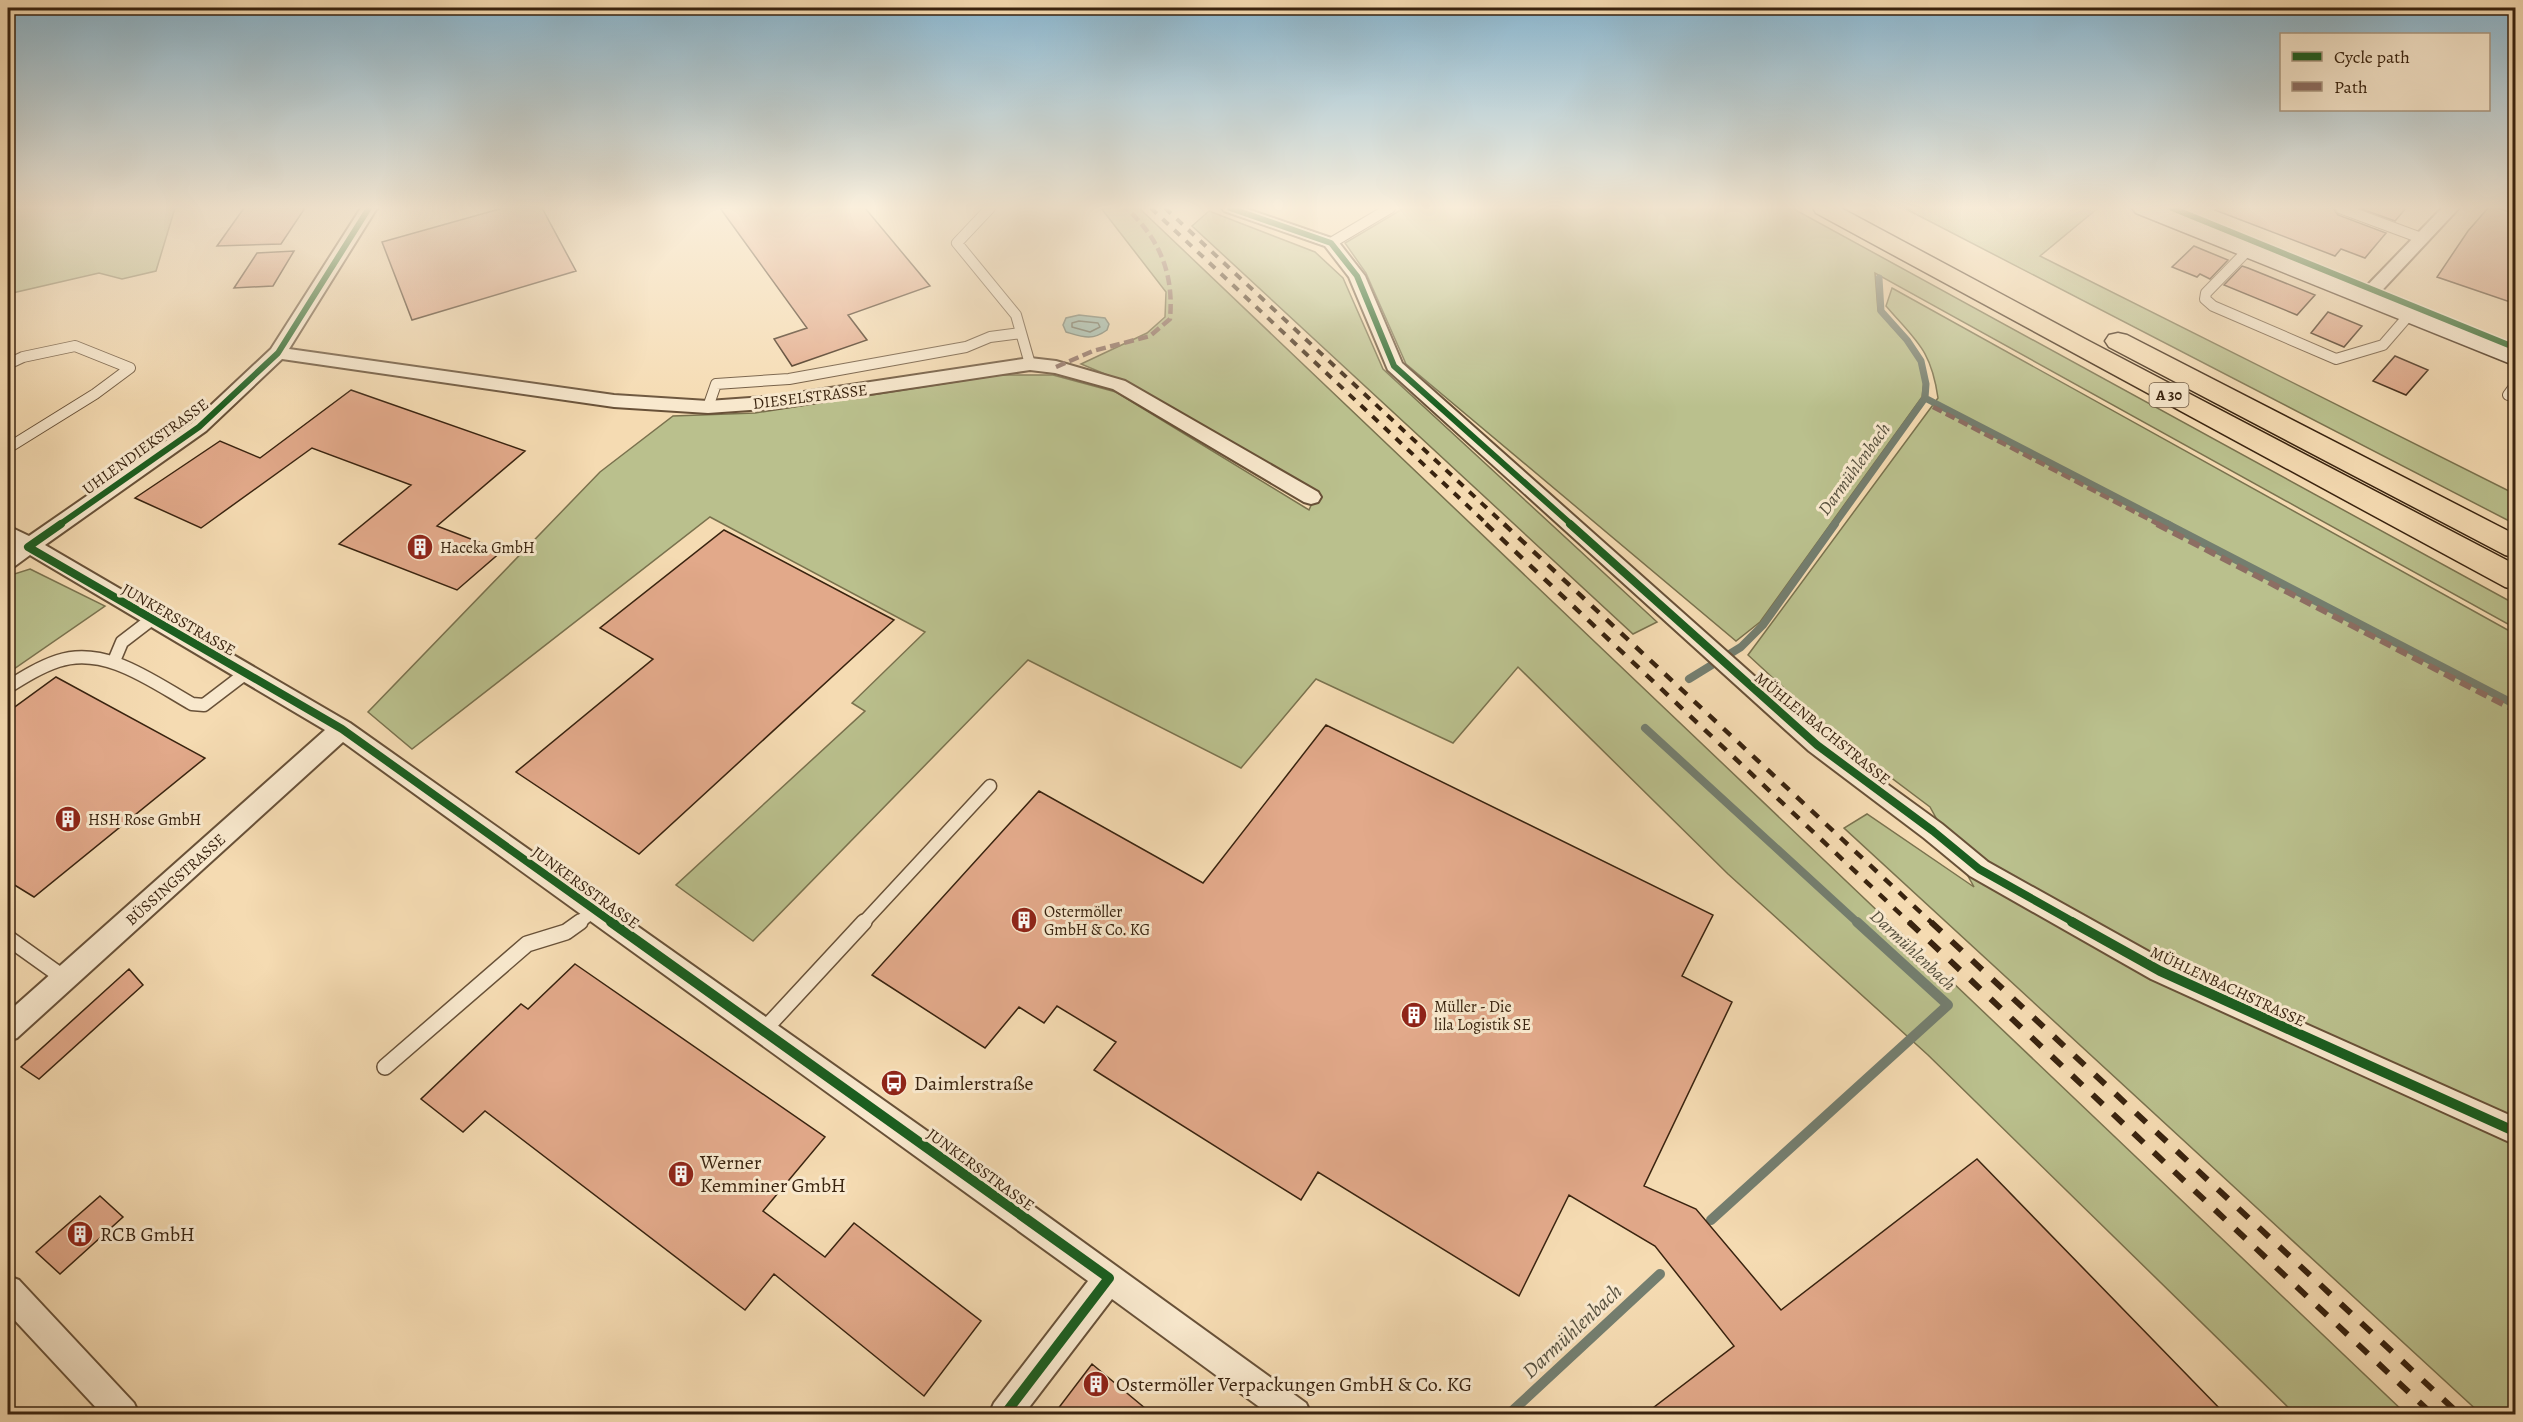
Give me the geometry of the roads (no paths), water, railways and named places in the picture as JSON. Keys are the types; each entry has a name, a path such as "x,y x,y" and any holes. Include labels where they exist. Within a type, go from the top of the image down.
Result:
{"highway":[{"name":"A 30","path":"1946,274 2516,579"},
{"name":"A 30","path":"1993,274 2516,548"}],"main road":[{"path":"2311,274 2516,358"}],"street":[{"name":"UHLENDIEKSTRASSE","path":"14,547 199,427 278,353 327,274"},
{"name":"MÜHLENBACHSTRASSE","path":"1356,274 1394,366 1708,650 1817,745 1979,869 2160,971 2516,1132"},
{"path":"2367,297 2388,274"},
{"name":"DIESELSTRASSE","path":"278,353 614,401 708,406 777,402 1030,364 1056,367 1119,385 1311,497"},
{"name":"JUNKERSSTRASSE","path":"14,547 152,619 342,729 764,1030 1295,1414"},
{"name":"BÜSSINGSTRASSE","path":"8,1029 342,729"},
{"path":"1005,1414 1109,1278"},
{"path":"8,1291 123,1414"}],"lane":[{"path":"983,274 1016,315 1030,364"},
{"path":"2224,274 2206,293 2205,299 2213,306 2336,358 2345,359 2356,352 2383,345 2409,315"},
{"path":"708,406 716,384 789,379 966,347 990,337 1021,333"},
{"path":"8,364 23,357 75,346 130,368 95,394 10,443"},
{"path":"2508,394 2516,384"},
{"path":"114,661 122,642 152,619"},
{"path":"8,687 32,670 59,660 83,655 114,661 192,704 204,705 246,673"},
{"path":"764,1030 990,786"},
{"path":"385,1067 526,944 566,932 595,910"},
{"path":"8,938 64,978"}],"water":[{"path":"1079,315 1105,318 1109,324 1107,330 1092,337 1066,332 1063,325 1066,318"}],"waterway":[{"name":"Darmühlenbach","path":"1879,278 1881,311 1907,340 1921,361 1926,384 1925,398"},
{"name":"Darmühlenbach","path":"1834,525 1925,398"},
{"path":"1925,398 2170,525"},
{"name":"Darmühlenbach","path":"1689,679 1741,647 1763,625 1835,524"},
{"path":"2167,524 2516,705"},
{"name":"Darmühlenbach","path":"1645,728 1858,923"},
{"name":"Darmühlenbach","path":"1711,1220 1948,1005 1857,922"},
{"name":"Darmühlenbach","path":"1509,1414 1660,1274"}],"railway":[{"path":"1222,274 1488,525"},
{"path":"1236,274 1505,525"},
{"path":"1486,524 1910,923"},
{"path":"1504,524 1932,923"},
{"path":"1909,922 2432,1414"},
{"path":"1931,922 2459,1414"}],"place":[{"name":"Haceka GmbH","path":"420,547"},
{"name":"HSH Rose GmbH","path":"68,819"},
{"name":"Ostermöller GmbH & Co. KG","path":"1024,920"},
{"name":"Müller - Die lila Logistik SE","path":"1414,1015"},
{"name":"Daimlerstraße","path":"894,1083"},
{"name":"Werner Kemminer GmbH","path":"681,1174"},
{"name":"RCB GmbH","path":"80,1234"},
{"name":"Ostermöller Verpackungen GmbH & Co. KG","path":"1096,1384"}]}
